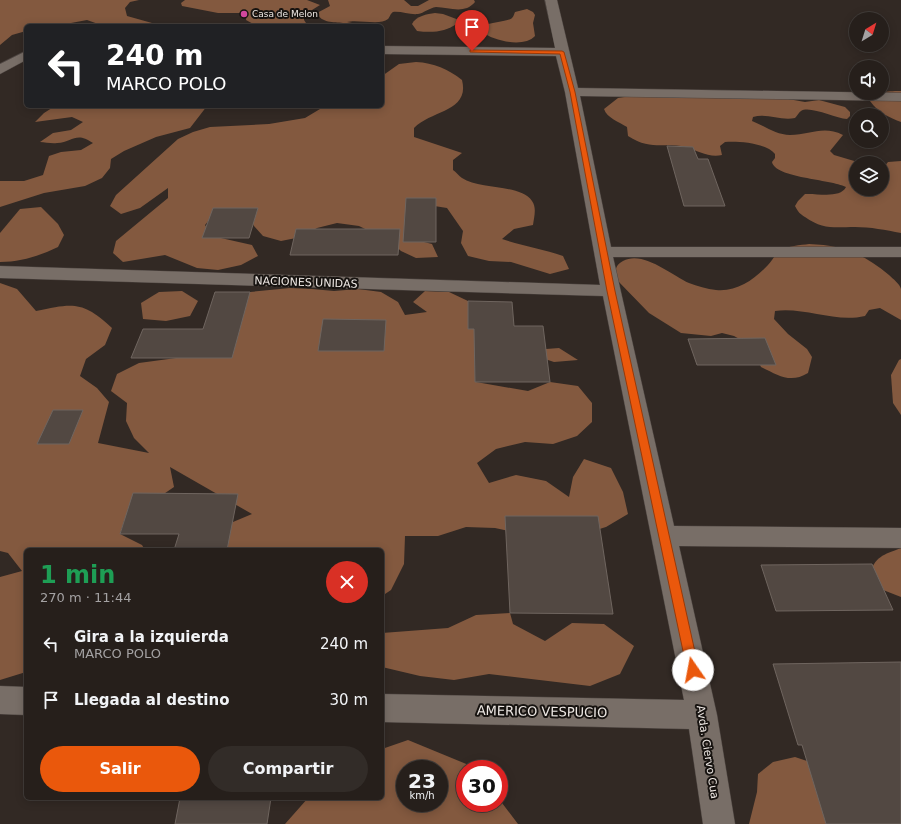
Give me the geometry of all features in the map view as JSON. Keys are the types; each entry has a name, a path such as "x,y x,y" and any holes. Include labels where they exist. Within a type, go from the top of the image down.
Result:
{"street":[{"name":"Avda. Ciervo Cua","path":"551,0 572,92 611,291 702,715 719,824"},
{"path":"384,50 562,52"},
{"path":"0,70 24,56"},
{"path":"572,92 901,97"},
{"path":"604,252 901,252"},
{"name":"NACIONES UNIDAS","path":"0,272 611,291"},
{"path":"664,536 901,538"},
{"path":"0,700 24,701"},
{"name":"AMERICO VESPUCIO","path":"384,708 702,715"}],"shaded area":[{"path":"0,0 139,0 130,2 125,8 127,16 152,23 98,24 87,20 71,23 24,24 24,32 12,35 0,45"},
{"path":"185,0 307,0 320,5 304,15 304,20 307,24 253,24 246,20 247,14 218,13 182,6 181,3"},
{"path":"328,0 404,0 411,6 418,6 429,0 474,0 475,2 471,6 461,9 436,7 418,14 393,12 388,19 380,22 347,22 357,24 340,24 343,23 321,19 317,13 330,6"},
{"path":"527,9 535,15 533,23 535,36 530,40 524,42 509,42 494,38 482,32 484,26 510,19 515,12"},
{"path":"435,13 443,14 459,20 458,23 444,30 428,32 417,31 412,24 419,17"},
{"path":"416,62 435,65 462,80 463,91 455,105 430,117 414,128 414,137 462,153 453,160 453,170 462,178 470,182 510,189 527,196 534,204 535,213 533,225 514,229 502,239 563,256 569,269 550,274 511,262 489,261 468,256 461,243 463,231 447,208 428,205 424,242 432,244 438,257 416,258 401,251 390,241 359,226 337,223 317,228 301,237 281,241 263,236 254,226 249,216 214,214 205,225 212,236 252,245 258,256 241,265 218,270 197,268 165,255 123,262 113,253 116,241 168,198 168,188 140,208 121,214 110,206 116,195 178,139 193,132 210,127 269,124 305,118 322,108 384,108 384,75 399,64"},
{"path":"901,91 901,122 889,116 889,108 876,108 870,101 889,100 889,92"},
{"path":"650,93 777,97 805,102 819,100 845,107 849,111 849,117 847,119 816,111 805,110 800,112 795,118 784,119 769,116 758,116 753,117 752,121 785,135 829,131 843,135 830,151 834,155 849,159 849,196 889,196 889,162 901,161 901,233 855,227 829,227 811,221 800,214 795,206 805,194 834,194 843,191 846,187 783,172 775,167 772,162 775,158 775,154 765,147 745,142 725,142 720,146 722,155 713,156 686,147 650,145 636,141 628,136 627,127 610,117 604,109 618,98"},
{"path":"52,108 205,108 190,128 156,137 124,151 111,159 110,168 102,178 85,186 44,193 0,207 0,181 24,181 43,175 49,156 61,152 81,150 93,143 78,137 55,143 40,142 53,133 71,130 83,122 72,117 35,122"},
{"path":"41,207 58,224 64,235 58,247 30,258 0,262 0,233 20,209"},
{"path":"809,244 832,246 852,252 871,261 889,275 898,283 901,289 901,320 880,308 869,310 865,316 854,318 842,318 798,311 775,311 774,319 788,334 807,349 812,357 808,373 795,378 784,377 761,367 753,350 745,342 734,336 722,333 711,336 681,333 649,313 616,279 616,268 618,264 631,258 648,261 695,285 716,290 731,289 745,284 757,276 783,249"},
{"path":"0,283 17,289 36,311 60,306 77,306 93,313 112,328 105,345 86,359 80,376 97,388 109,402 98,443 149,453 134,438 126,421 127,403 111,391 117,374 139,363 176,358 194,345 218,316 250,292 290,288 334,291 358,289 381,292 398,302 405,315 427,312 413,302 425,291 449,292 468,301 522,347 546,349 559,348 578,360 554,362 530,354 476,382 528,391 550,382 578,386 592,403 592,422 577,436 553,444 525,442 496,449 477,463 489,483 516,475 546,481 569,497 573,477 584,459 611,468 623,492 628,514 606,527 580,535 523,534 495,528 466,527 438,536 405,536 404,564 391,590 384,595 384,548 212,548 233,522 252,514 170,467 174,487 124,521 120,534 142,545 144,548 24,548 24,673 0,680 0,577 22,571 8,553 0,551"},
{"path":"182,291 198,301 190,316 166,321 143,319 141,303 159,292"},
{"path":"901,359 901,415 893,403 891,375"},
{"path":"901,548 901,597 878,588 869,576 871,569 880,557"},
{"path":"510,613 513,624 545,641 572,623 604,624 634,646 620,674 590,686 489,674 454,680 420,676 384,667 384,633 448,628 476,615"},
{"path":"408,740 457,760 456,812 508,811 518,824 285,824 306,800 384,800 384,748"},
{"path":"795,757 816,764 874,824 749,824 757,792 758,774 773,762"}],"building":[{"path":"667,146 693,147 698,159 708,159 725,206 684,206"},
{"path":"406,198 436,198 436,242 403,242"},
{"path":"213,208 258,208 249,238 202,238"},
{"path":"296,229 400,229 398,255 290,255"},
{"path":"215,292 250,292 232,358 131,358 143,329 203,329"},
{"path":"468,301 512,302 514,326 543,326 550,382 475,382 474,329 468,329"},
{"path":"323,319 386,320 384,351 318,351"},
{"path":"765,338 776,365 697,365 688,339"},
{"path":"53,410 83,410 69,444 37,444"},
{"path":"133,493 238,494 227,548 175,548 179,534 120,534"},
{"path":"505,516 598,516 613,614 510,613"},
{"path":"872,564 893,610 776,611 761,565"},
{"path":"901,662 901,824 826,824 802,745 798,745 773,664"},
{"path":"180,800 271,800 267,824 175,824"}],"place":[{"name":"Casa de Melon","path":"244,14"}],"route":[{"path":"472,51 562,52 572,92 611,291 693,670"}]}
